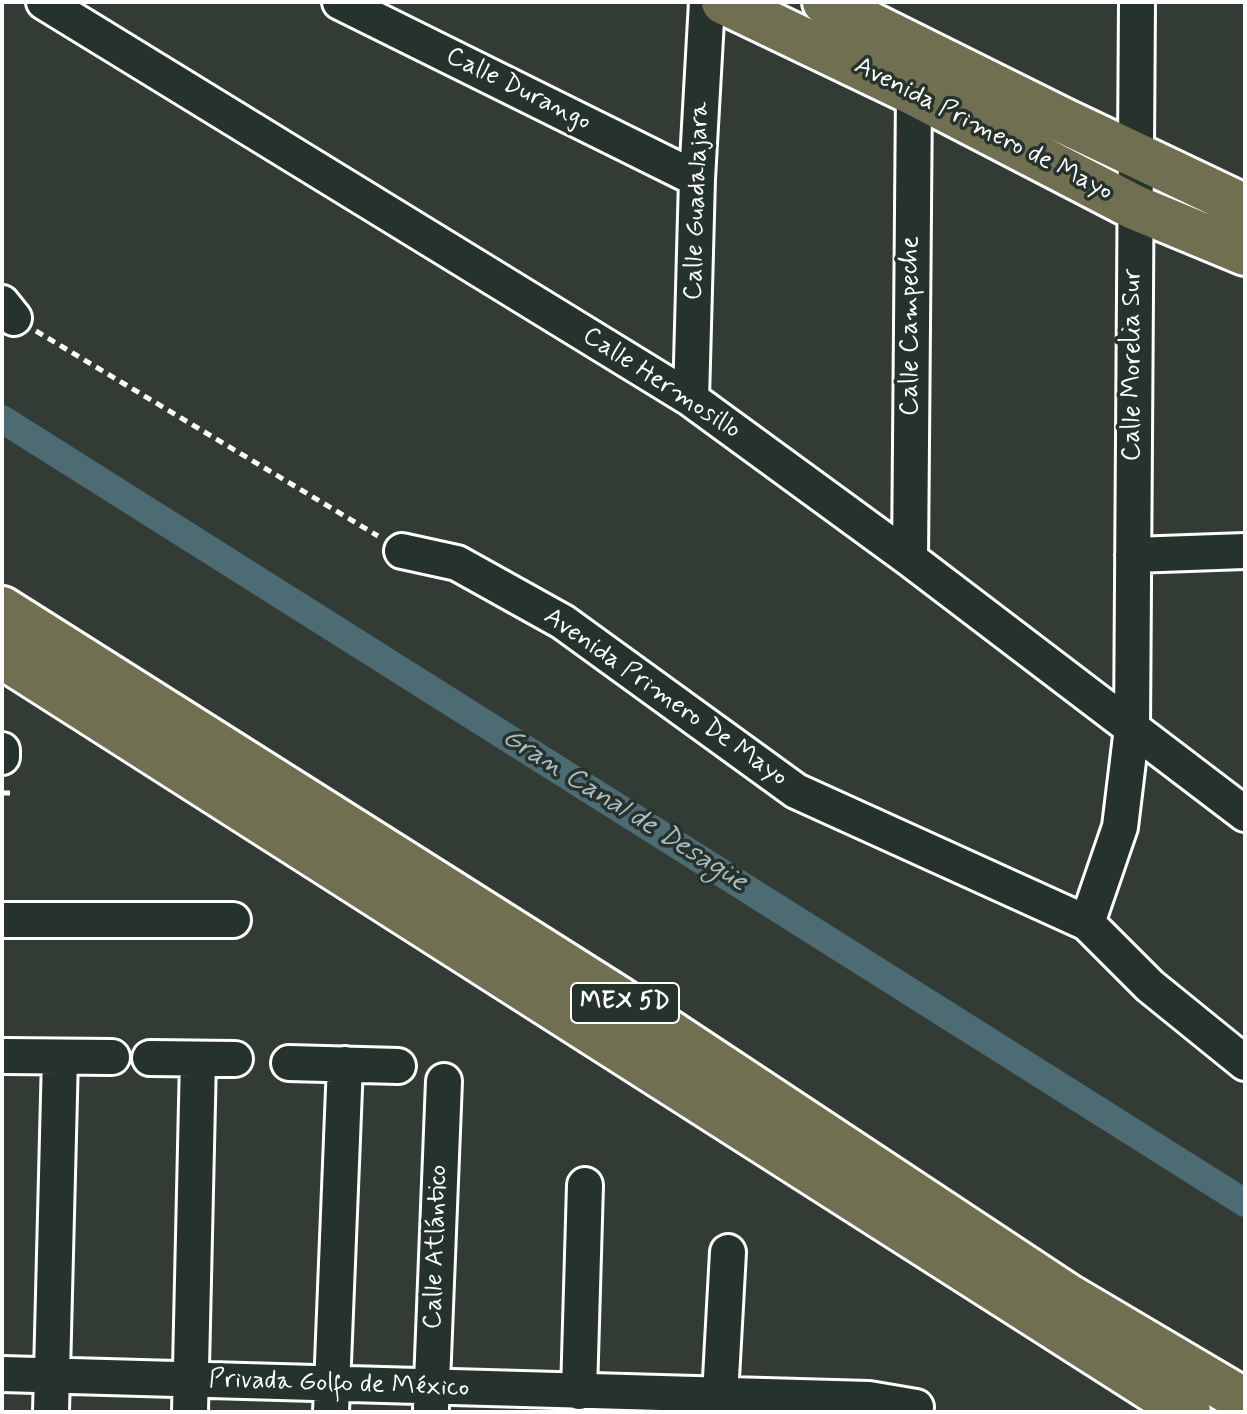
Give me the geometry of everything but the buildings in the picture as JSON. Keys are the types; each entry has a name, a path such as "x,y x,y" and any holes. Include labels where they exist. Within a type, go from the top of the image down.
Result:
{"highway":[{"name":"Avenida Primero de Mayo","path":"724,2 914,93 1135,179 1245,207"},
{"name":"Avenida Primero de Mayo","path":"825,2 1135,179 1245,253"},
{"name":"MEX 5D","path":"2,609 617,998 1069,1297 1245,1401"},
{"name":"MEX 5D","path":"2,656 1188,1412"}],"street":[{"name":"Calle Hermosillo","path":"44,2 691,399 910,559 1245,814"},
{"name":"Calle Durango","path":"340,2 697,179"},
{"name":"Calle Guadalajara","path":"691,399 697,179 707,2"},
{"path":"750,2 1135,179 1245,217"},
{"path":"810,2 1245,239"},
{"name":"Calle Morelia Sur","path":"1132,728 1137,2"},
{"name":"Calle Campeche","path":"910,559 914,93"},
{"name":"Avenida Primero De Mayo","path":"402,551 457,563 563,622 796,791 1087,923"},
{"path":"1133,555 1245,551"},
{"path":"1132,728 1120,827 1087,923 1150,986 1245,1063"},
{"path":"2,750 2,757"},
{"path":"2,920 233,920"},
{"path":"4,1056 112,1057"},
{"path":"51,1412 60,1057"},
{"path":"150,1058 235,1059"},
{"path":"190,1396 198,1059"},
{"path":"289,1063 398,1066"},
{"path":"331,1399 345,1064"},
{"name":"Calle Atlántico","path":"431,1400 444,1081"},
{"path":"579,1392 585,1185"},
{"path":"720,1396 728,1252"},
{"name":"Privada Golfo de México","path":"2,1374 53,1376 190,1396 431,1400 579,1392 869,1399 916,1407"}],"path":[{"path":"8,310 402,551"},
{"path":"2,793 11,793"}],"waterway":[{"name":"Gran Canal de Desagüe","path":"2,419 1245,1203"}]}
